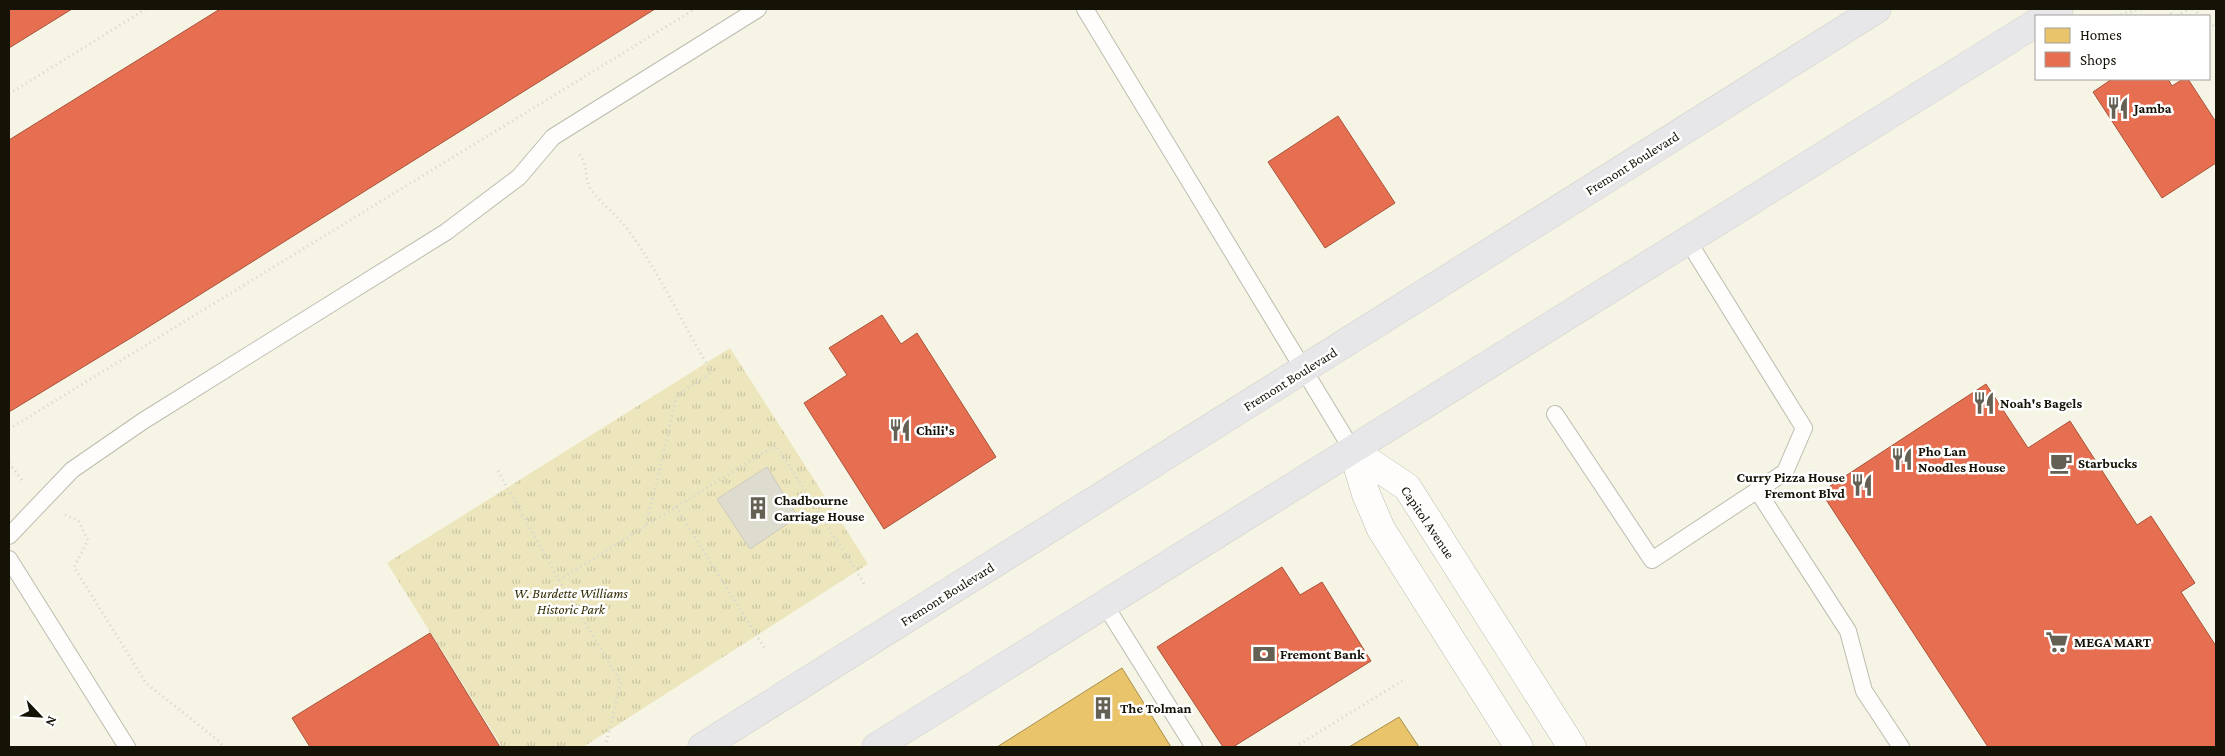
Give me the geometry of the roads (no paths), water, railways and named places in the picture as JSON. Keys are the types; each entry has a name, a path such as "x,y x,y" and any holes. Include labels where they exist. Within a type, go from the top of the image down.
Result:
{"main road":[{"name":"Fremont Boulevard","path":"702,747 1877,9"},
{"path":"876,747 2035,24"}],"street":[{"path":"1353,451 1366,494 1381,528 1519,747"},
{"name":"Capitol Avenue","path":"1353,451 1407,487 1572,747"}],"lane":[{"path":"9,536 72,470 144,421 446,232 519,177 553,138 758,9"},
{"path":"1084,9 1353,451"},
{"path":"1555,414 1652,560 1785,472 1804,428 1688,241"},
{"path":"1757,490 1848,631 1864,691 1901,747"},
{"path":"9,559 127,747"},
{"path":"1105,605 1194,747"}],"place":[{"name":"Jamba","path":"2118,108"},
{"name":"Noah's Bagels","path":"1984,403"},
{"name":"Chili's","path":"900,430"},
{"name":"Pho Lan Noodles House","path":"1902,459"},
{"name":"Starbucks","path":"2061,463"},
{"name":"Curry Pizza House Fremont Blvd","path":"1862,485"},
{"name":"Chadbourne Carriage House","path":"758,508"},
{"name":"MEGA MART","path":"2057,642"},
{"name":"Fremont Bank","path":"1264,654"},
{"name":"The Tolman","path":"1103,708"}],"park label":[{"name":"W. Burdette Williams Historic Park","path":"571,602"}]}
